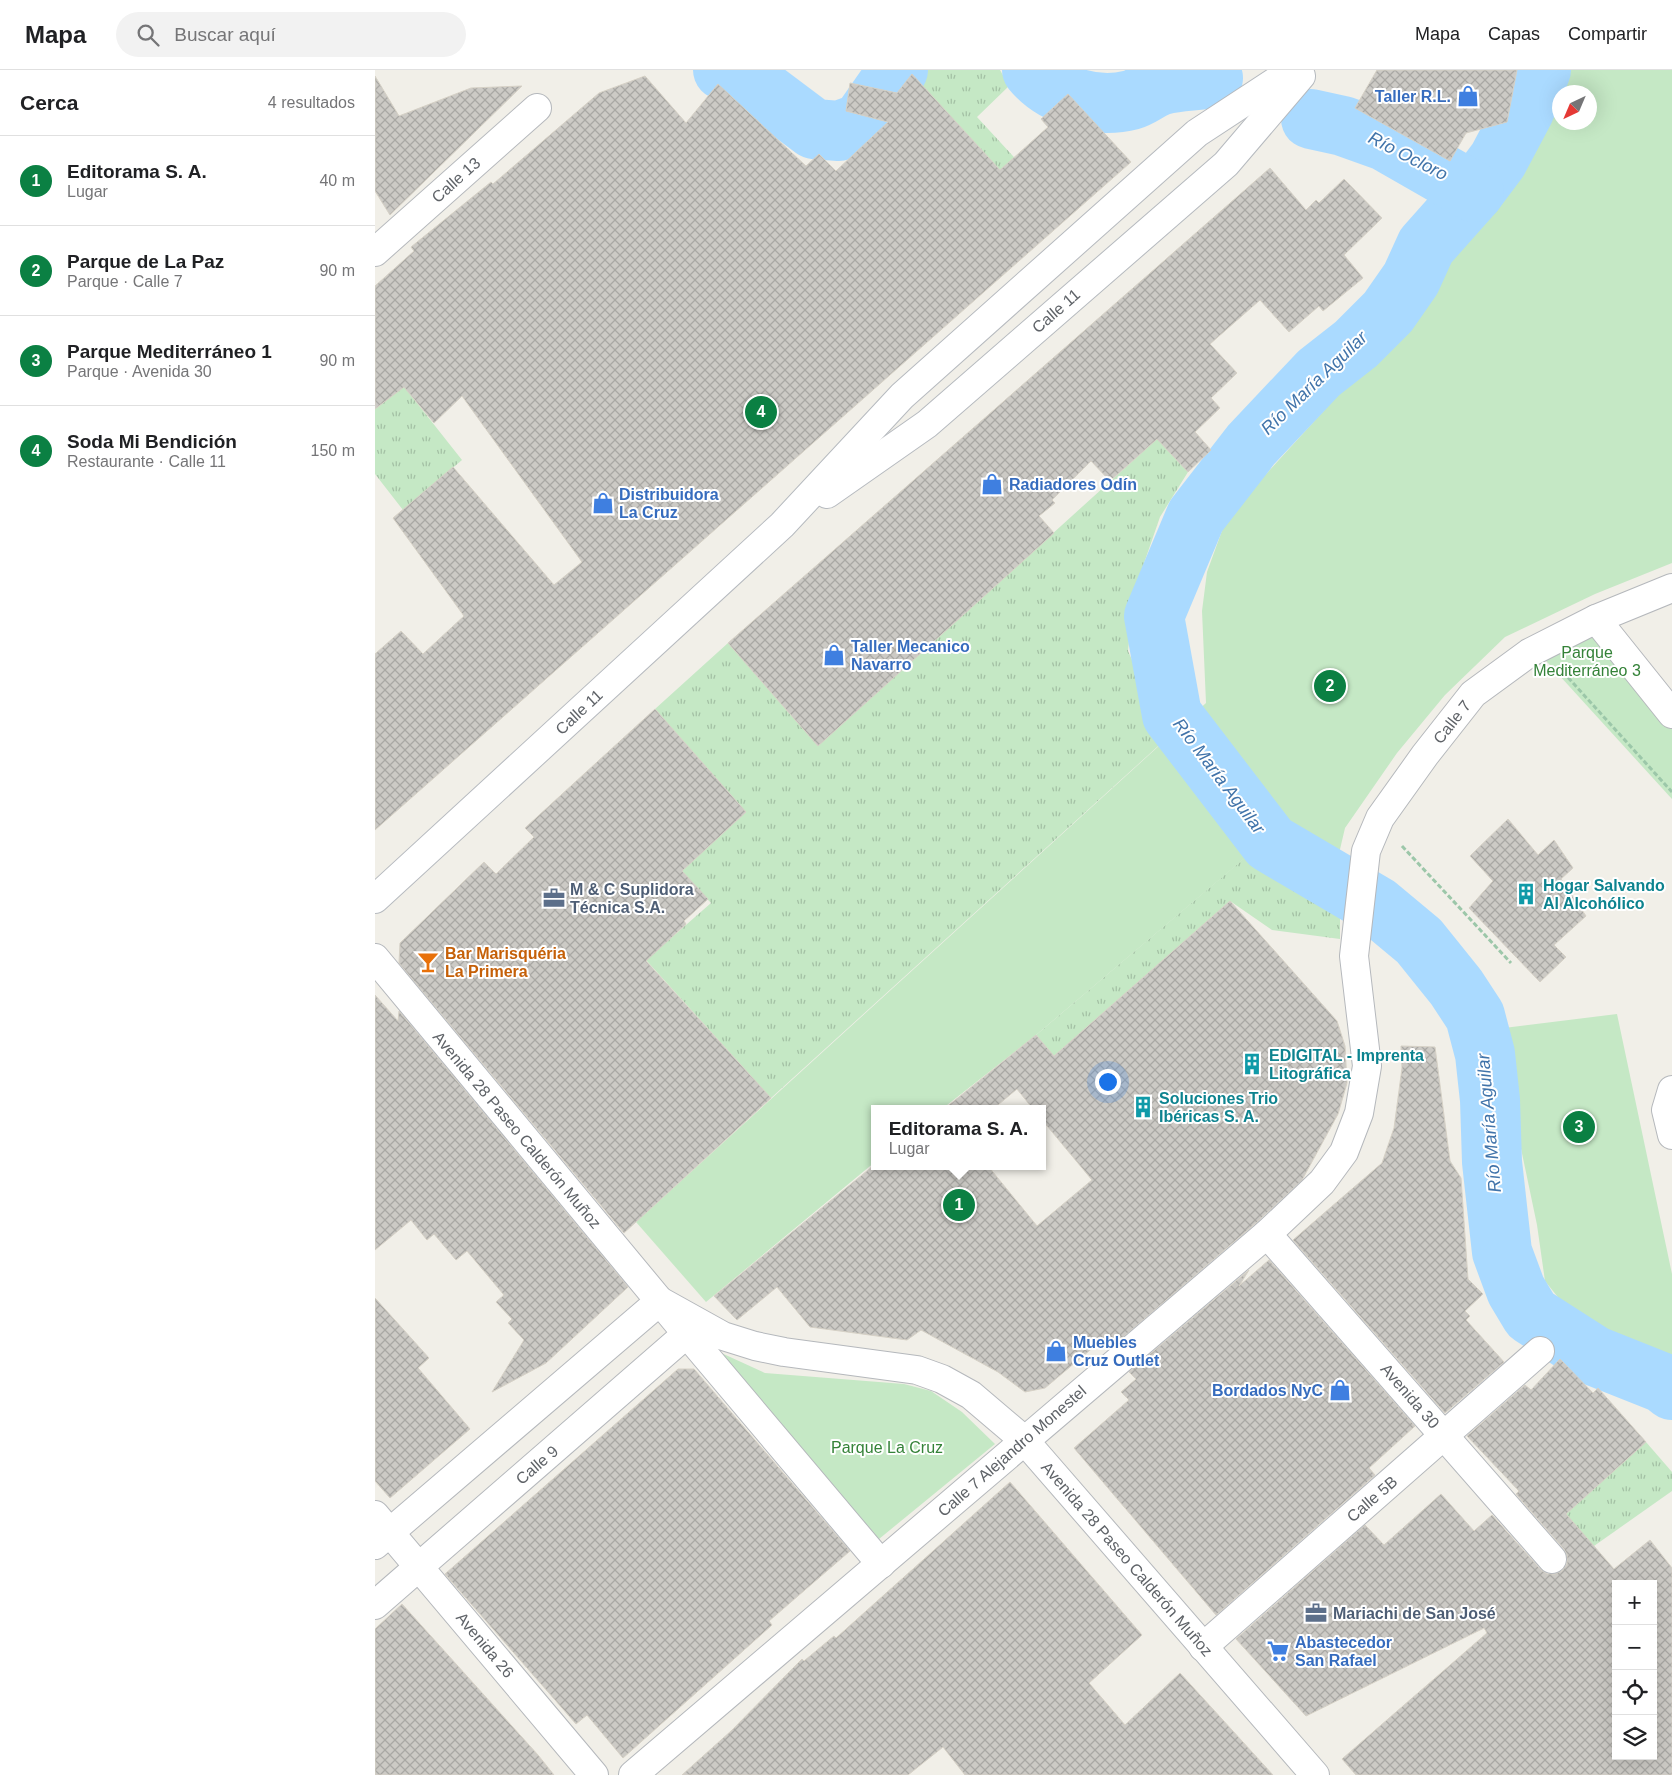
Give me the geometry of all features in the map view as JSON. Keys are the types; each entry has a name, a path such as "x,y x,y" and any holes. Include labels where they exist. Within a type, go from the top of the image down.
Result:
{"street":[{"name":"Calle 11","path":"375,900 782,525 902,396 1197,133 1293,70"},
{"name":"Calle 11","path":"782,525 934,418 1225,164 1306,70"},
{"name":"Calle 13","path":"375,252 537,108"},
{"name":"Calle 7","path":"1354,956 1366,851 1381,818 1425,755 1473,694 1540,648 1596,619 1672,588"},
{"path":"1596,619 1672,714"},
{"name":"Calle 7 Alejandro Monestel","path":"633,1775 1267,1234 1321,1182 1343,1152 1359,1113 1367,1066 1354,956"},
{"name":"Avenida 28 Paseo Calderón Muñoz","path":"375,958 660,1301 693,1329 881,1564"},
{"path":"1671,1091 1666,1110 1672,1135"},
{"name":"Avenida 30","path":"1267,1234 1552,1559"},
{"path":"380,1531 660,1301"},
{"name":"Avenida 28 Paseo Calderón Muñoz","path":"693,1329 784,1352 917,1370 942,1379 971,1395 1024,1440 1315,1775"},
{"name":"Calle 9","path":"375,1605 693,1329"},
{"name":"Calle 5B","path":"1203,1647 1540,1351"},
{"name":"Avenida 26","path":"380,1531 418,1567 595,1775"}],"path":[{"path":"1540,648 1672,792"},
{"path":"1381,818 1400,844 1511,963"}],"green space":[{"path":"914,70 1000,70 1009,86 977,117 1068,216 1054,229 912,74"},
{"path":"1557,70 1672,70 1672,563 1595,594 1505,637 1445,695 1397,753 1345,828 1337,862 1300,844 1279,829 1036,1035 947,1105 871,1105 871,1165 706,1302 636,1222 1206,703 1202,611 1207,572 1227,517 1381,348 1489,205"},
{"path":"375,350 462,460 403,510 375,474 375,409 393,395"},
{"path":"1157,439 1188,472 1160,517 1134,592 1128,651 1167,738 771,1098 646,960 711,903 682,871 746,812 655,709 728,643 818,746"},
{"name":"Parque Mediterráneo 3","path":"1594,624 1672,722 1672,799 1538,652"},
{"path":"1255,849 1284,873 1340,900 1340,939 1272,930 1230,901 1054,1056 1036,1035"},
{"path":"1617,1014 1672,1274 1672,1374 1627,1341 1577,1321 1545,1281 1537,1225 1496,1029"},
{"name":"Parque La Cruz","path":"717,1351 765,1373 904,1384 931,1391 962,1412 995,1444 879,1539"},
{"path":"1646,1442 1672,1472 1672,1491 1594,1546 1551,1527"}],"building":[{"path":"1377,70 1517,70 1507,122 1466,133 1450,161 1355,108"},
{"path":"912,74 1000,170 1048,127 1041,119 1068,94 1131,162 375,830 375,654 401,631 423,654 464,616 393,518 453,467 554,585 582,562 462,396 434,423 404,387 375,409 375,286 414,251 411,247 491,182 493,184 599,93 645,76 686,123 718,84 806,166 819,154 836,171 888,122 846,111 850,83 897,93"},
{"path":"375,76 399,116 471,88 522,86 390,215 375,191"},
{"path":"1270,168 1306,210 1316,200 1319,203 1344,179 1382,218 1344,255 1363,278 1323,311 1319,306 1289,332 1260,300 1210,344 1237,373 1211,398 1220,408 1195,432 1211,450 1188,472 1157,439 1110,481 1091,461 1052,500 1055,503 1039,516 1054,533 818,746 728,643"},
{"path":"655,709 746,812 682,871 708,899 684,921 686,924 646,961 771,1098 624,1233 399,963 400,943 484,862 496,874 534,837 525,828"},
{"name":"Hogar Salvando Al Alcohólico","path":"1508,819 1538,855 1554,840 1573,868 1561,879 1586,916 1554,945 1566,957 1540,982 1469,908 1493,881 1470,856"},
{"path":"1230,901 1337,1021 1345,1046 1347,1083 1338,1114 1302,1180 1257,1222 1109,1349 1102,1340 1045,1388 1025,1392 998,1372 921,1330 907,1340 810,1327 777,1287 737,1320 714,1296 871,1168 871,1170 991,1170 1037,1226 1092,1180 1046,1125 1046,1105 1030,1105 1017,1089 998,1105 949,1105 1036,1035 1054,1056"},
{"path":"375,995 398,1021 399,1011 628,1287 546,1363 492,1392 524,1340 508,1323 512,1319 496,1302 504,1295 467,1251 456,1260 434,1234 427,1240 411,1220 375,1250"},
{"path":"1401,1046 1435,1047 1450,1161 1461,1178 1468,1279 1483,1294 1465,1311 1470,1316 1466,1320 1504,1362 1445,1413 1293,1240 1382,1163 1394,1128 1402,1068"},
{"path":"1269,1260 1415,1426 1369,1468 1375,1475 1216,1615 1074,1448 1129,1400 1121,1392 1136,1379 1129,1372 1249,1270 1239,1286"},
{"path":"375,1298 429,1358 418,1368 470,1429 390,1498 375,1481"},
{"path":"1560,1359 1593,1393 1598,1388 1646,1442 1566,1514 1614,1569 1650,1540 1672,1568 1672,1775 1356,1775 1342,1759 1487,1633 1484,1628 1306,1716 1236,1639 1365,1525 1384,1545 1441,1494 1474,1531 1492,1515 1541,1570 1547,1574 1555,1574 1562,1571 1567,1564 1567,1555 1564,1549 1516,1494 1519,1491 1467,1436 1525,1385 1531,1390"},
{"path":"678,1369 694,1369 850,1551 769,1621 772,1625 623,1758 587,1715 576,1724 445,1574"},
{"path":"1010,1482 1142,1635 1089,1683 1125,1725 1180,1673 1273,1775 965,1775 943,1747 908,1775 682,1775 731,1731 802,1659 804,1661 834,1636 836,1638"},
{"path":"402,1604 554,1775 375,1775 375,1629"}],"waterway":[{"name":"Río Ocloro","path":"723,70 754,84 814,129 839,131 861,123 898,70"},
{"name":"Río Ocloro","path":"1032,70 1041,79 1064,94 1091,102 1104,103 1131,100 1162,85 1213,78"},
{"name":"Río María Aguilar","path":"1541,70 1524,111 1498,160 1474,192 1426,246 1411,279 1388,312 1356,344 1319,373 1251,445 1196,516 1154,616 1172,715 1270,843 1377,906 1419,941 1456,987 1475,1016 1485,1054 1490,1100 1492,1162 1502,1252 1516,1290 1531,1315 1595,1356 1663,1383 1672,1390"},
{"name":"Río Ocloro","path":"1311,119 1343,126 1385,141 1474,192"}],"place":[{"name":"Taller R.L.","path":"1468,96"},
{"name":"Soda Mi Bendición","path":"761,412"},
{"name":"Radiadores Odín","path":"992,484"},
{"name":"Distribuidora La Cruz","path":"603,503"},
{"name":"Taller Mecanico Navarro","path":"834,655"},
{"name":"Parque de La Paz","path":"1330,686"},
{"name":"Hogar Salvando Al Alcohólico","path":"1526,894"},
{"name":"M & C Suplidora Técnica S.A.","path":"554,898"},
{"name":"Bar Marisquéria La Primera","path":"428,962"},
{"name":"EDIGITAL - Imprenta Litográfica","path":"1252,1064"},
{"name":"Soluciones Trio Ibéricas S. A.","path":"1143,1107"},
{"name":"Parque Mediterráneo 1","path":"1579,1127"},
{"name":"Editorama S. A.","path":"959,1205"},
{"name":"Muebles Cruz Outlet","path":"1056,1351"},
{"name":"Bordados NyC","path":"1340,1390"},
{"name":"Mariachi de San José","path":"1316,1613"},
{"name":"Abastecedor San Rafael","path":"1278,1651"}]}
